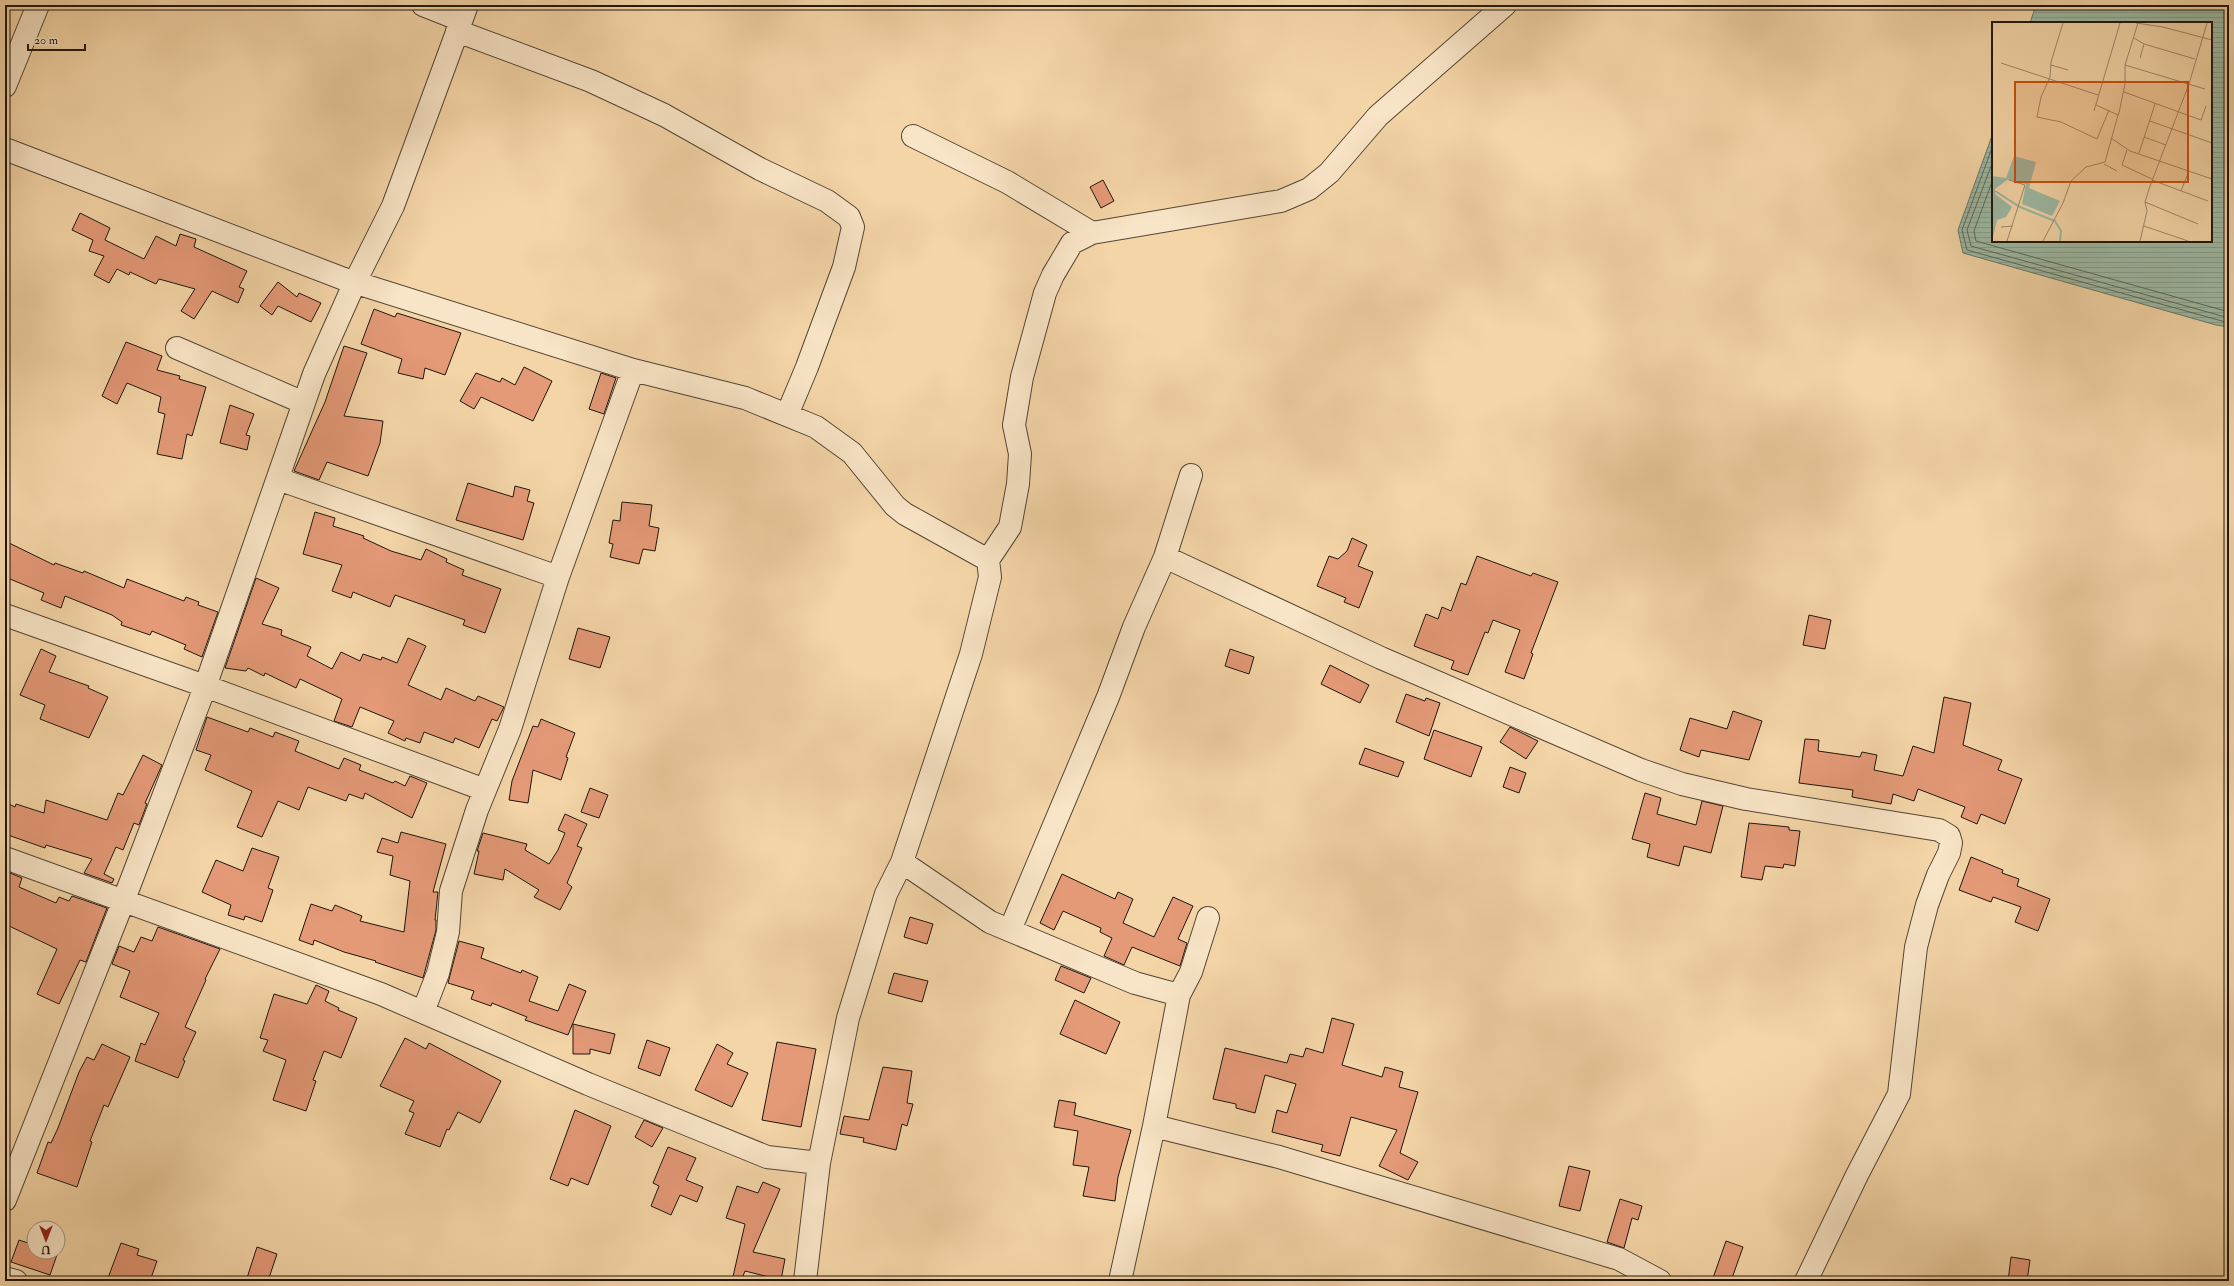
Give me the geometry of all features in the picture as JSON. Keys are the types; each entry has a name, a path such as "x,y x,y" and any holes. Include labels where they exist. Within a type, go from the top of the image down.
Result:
{"street":[{"path":"5,86 38,5"},
{"path":"423,5 462,19 650,109 760,169 827,201 848,217 853,227 844,267 807,367 787,415"},
{"path":"805,1281 819,1163 848,1018 886,894 902,862 971,654 990,576 988,560 1010,527 1018,484 1020,454 1014,425 1022,377 1045,293 1053,275 1072,243 1092,233 1282,201 1308,189 1329,172 1378,116 1505,5"},
{"path":"5,1200 123,902 205,686 314,374 355,282 393,206 462,19"},
{"path":"913,136 1007,182 1092,233"},
{"path":"5,149 355,282 633,370 745,398 816,427 852,453 895,506 906,514 988,560"},
{"path":"176,348 304,403"},
{"path":"423,1012 438,973 448,932 451,891 485,790 510,729 558,576 633,370"},
{"path":"1010,930 1108,697 1134,627 1165,557 1192,475"},
{"path":"278,479 558,576"},
{"path":"1165,557 1381,658 1655,775 1682,784 1746,799 1830,814 1905,823 1939,830 1949,836 1951,843 1949,853 1938,875 1927,905 1916,947 1899,1094 1806,1281"},
{"path":"5,615 205,686 485,790"},
{"path":"5,858 123,902 381,994 588,1084 767,1157 819,1163"},
{"path":"902,862 990,922 1135,983 1179,995"},
{"path":"1120,1281 1154,1126 1179,995 1191,972 1208,918"},
{"path":"1154,1126 1279,1157 1604,1255 1619,1260 1660,1281"},
{"path":"5,1278 16,1281"}],"water":[{"path":"2036,5 2212,5 2229,10 2229,327 2216,325 1963,253 1958,230 1992,136 1992,242 2212,242 2212,22 2030,22"}],"building":[{"path":"1103,180 1114,201 1101,208 1090,187"},
{"path":"80,213 110,228 105,240 144,259 156,236 176,246 180,234 196,239 194,247 247,271 239,287 244,289 238,303 212,291 194,319 181,311 195,289 159,279 156,284 130,272 129,275 117,269 109,283 94,275 104,256 89,251 93,240 72,230"},
{"path":"278,282 297,297 299,293 321,303 311,322 278,306 272,315 260,306"},
{"path":"374,309 395,317 397,313 461,333 445,375 425,368 423,379 398,373 402,359 361,344"},
{"path":"126,342 162,356 157,370 180,376 179,379 206,387 192,436 187,434 182,459 157,454 165,414 158,412 161,397 127,383 117,404 102,396"},
{"path":"344,346 367,353 344,416 383,421 380,443 368,476 327,462 319,480 294,471 325,402"},
{"path":"524,367 552,381 533,421 481,397 474,409 460,401 476,373 500,382 502,378 515,385"},
{"path":"601,373 616,378 604,414 589,409"},
{"path":"230,405 254,414 246,435 250,436 247,450 220,443"},
{"path":"468,483 513,497 515,486 530,490 527,501 534,503 523,540 456,520"},
{"path":"622,502 652,505 649,526 659,528 655,551 643,549 639,564 610,557 613,544 609,543 613,520 620,521"},
{"path":"315,512 335,518 333,526 364,536 363,538 391,551 421,560 426,549 447,559 446,562 464,570 462,575 501,589 485,633 463,625 465,620 395,595 390,607 353,592 351,598 332,591 342,565 303,554"},
{"path":"1352,538 1367,545 1358,566 1373,572 1359,608 1344,602 1346,598 1317,586 1329,556 1338,559 1347,551"},
{"path":"5,541 54,565 55,563 83,573 84,571 124,588 127,579 184,601 186,597 199,602 198,605 218,612 202,657 184,649 186,645 152,631 150,635 121,625 122,622 112,615 65,596 61,608 41,600 44,593 5,577"},
{"path":"1477,556 1531,576 1533,573 1558,582 1531,653 1533,654 1524,679 1505,672 1520,630 1493,620 1488,633 1485,632 1468,675 1451,669 1454,661 1414,646 1426,614 1438,619 1442,607 1451,611 1461,583 1466,585"},
{"path":"256,578 279,588 262,624 282,630 281,635 311,647 307,656 332,669 341,652 360,661 363,654 381,660 382,657 397,663 408,638 426,646 408,685 441,700 446,688 475,701 478,696 504,707 497,721 492,719 479,748 455,738 453,743 424,732 420,743 406,738 405,741 388,733 394,721 360,707 352,727 334,721 342,699 300,679 296,688 265,673 264,676 248,668 246,671 225,668"},
{"path":"1809,615 1831,620 1825,649 1803,645"},
{"path":"578,628 610,637 600,668 569,659"},
{"path":"41,649 56,656 49,672 89,686 88,688 108,697 89,738 40,719 45,705 20,695"},
{"path":"1230,649 1254,657 1249,674 1225,666"},
{"path":"1330,665 1369,685 1360,703 1321,684"},
{"path":"1406,694 1425,701 1426,698 1440,703 1429,736 1396,722"},
{"path":"1944,697 1971,703 1963,745 2002,760 1998,770 2022,779 2005,824 1981,814 1977,824 1961,817 1965,807 1918,789 1914,801 1893,794 1891,804 1852,797 1853,790 1799,783 1805,739 1819,740 1818,751 1860,757 1862,752 1877,755 1874,770 1903,776 1913,746 1934,753"},
{"path":"1733,711 1762,721 1749,760 1701,750 1699,757 1680,750 1690,718 1727,729"},
{"path":"207,717 248,732 250,728 273,737 275,732 299,741 295,751 339,769 344,758 361,765 359,770 393,783 395,781 405,786 410,776 427,783 412,818 365,793 363,799 349,794 346,801 308,787 299,810 278,801 262,837 237,827 252,791 205,770 211,755 196,750"},
{"path":"541,719 575,733 566,757 568,758 561,780 533,770 528,803 509,800 512,781 533,726 538,727"},
{"path":"1510,727 1538,741 1526,759 1500,742"},
{"path":"1434,730 1482,747 1471,777 1424,759"},
{"path":"1365,748 1404,762 1398,777 1359,764"},
{"path":"143,755 162,765 145,803 147,804 139,825 134,823 123,850 116,847 104,874 114,879 112,883 84,873 92,859 46,845 45,848 5,834 5,802 15,807 16,804 44,813 46,800 107,820 118,793 123,795"},
{"path":"1510,767 1526,773 1519,793 1503,787"},
{"path":"590,788 608,795 599,818 581,812"},
{"path":"1645,793 1661,798 1657,814 1696,825 1702,801 1723,806 1711,853 1684,846 1679,866 1647,857 1650,844 1632,839"},
{"path":"565,814 587,824 577,846 582,848 567,883 572,887 560,910 534,897 539,890 505,869 503,880 474,874 479,851 477,851 483,833 527,844 525,850 549,864 558,850 565,833 558,830"},
{"path":"1749,823 1789,827 1789,830 1800,831 1795,866 1784,864 1783,868 1765,866 1762,880 1741,877"},
{"path":"401,832 446,844 433,892 438,892 435,920 436,930 423,978 375,962 376,961 344,952 314,940 313,945 299,940 311,904 332,911 335,905 362,916 360,921 404,932 410,881 390,875 393,856 377,852 382,838 398,843"},
{"path":"252,848 279,857 268,888 273,890 262,922 245,916 244,920 228,915 231,905 202,892 216,860 243,871"},
{"path":"1971,857 2003,870 2002,873 2019,879 2017,886 2050,899 2038,931 2015,922 2021,907 1993,897 1991,902 1959,890"},
{"path":"5,871 22,878 19,887 56,903 59,897 69,901 72,896 107,908 86,962 80,960 59,1004 37,994 57,949 5,924"},
{"path":"1062,874 1115,899 1118,892 1133,899 1123,923 1154,937 1173,897 1193,906 1178,939 1187,943 1180,966 1132,947 1124,965 1104,956 1112,938 1100,932 1101,928 1063,911 1054,930 1040,923"},
{"path":"910,917 933,924 927,944 904,937"},
{"path":"158,927 220,949 205,979 206,980 185,1027 196,1032 183,1060 185,1061 178,1078 135,1061 141,1043 145,1045 159,1013 120,997 130,971 112,964 119,946 134,952 141,937 152,941"},
{"path":"459,941 484,948 481,958 521,973 522,970 538,977 529,1001 558,1011 569,984 586,991 568,1035 525,1020 527,1017 492,1003 491,1006 471,999 474,991 448,983"},
{"path":"1061,966 1091,978 1084,993 1055,980"},
{"path":"894,973 928,981 922,1002 888,993"},
{"path":"316,985 329,991 325,1001 339,1008 338,1010 357,1018 341,1058 324,1051 313,1080 316,1081 306,1111 273,1100 286,1060 263,1051 268,1040 260,1038 274,994 307,1004"},
{"path":"1075,1000 1120,1022 1106,1054 1060,1034"},
{"path":"1332,1018 1354,1024 1342,1065 1382,1077 1385,1067 1403,1072 1399,1087 1418,1092 1400,1153 1418,1162 1408,1180 1379,1166 1397,1130 1351,1117 1340,1156 1321,1151 1323,1145 1272,1132 1277,1110 1287,1113 1296,1084 1265,1075 1255,1113 1236,1108 1236,1104 1213,1099 1225,1048 1287,1063 1290,1054 1303,1057 1306,1048 1323,1053"},
{"path":"573,1024 615,1034 610,1054 590,1049 590,1054 573,1054"},
{"path":"405,1038 426,1049 429,1043 501,1081 480,1123 458,1112 449,1130 447,1129 440,1147 405,1134 414,1113 409,1111 414,1101 380,1086"},
{"path":"647,1040 670,1048 660,1076 638,1068"},
{"path":"777,1042 816,1049 801,1127 762,1120"},
{"path":"102,1044 130,1057 108,1107 104,1105 90,1141 92,1142 77,1187 37,1173 48,1142 51,1143 58,1128 79,1072 87,1057 94,1060"},
{"path":"717,1044 733,1053 727,1064 748,1073 732,1107 695,1090"},
{"path":"883,1067 912,1071 907,1103 913,1104 907,1126 902,1124 896,1150 863,1142 864,1138 840,1134 844,1116 869,1120"},
{"path":"1059,1100 1076,1103 1074,1115 1131,1130 1118,1177 1115,1201 1083,1196 1089,1167 1073,1165 1078,1131 1054,1127"},
{"path":"575,1110 611,1126 588,1185 571,1178 568,1186 550,1179"},
{"path":"644,1120 663,1128 652,1147 635,1137"},
{"path":"668,1147 696,1158 686,1180 703,1187 697,1202 680,1195 671,1215 651,1206 659,1186 653,1183"},
{"path":"1569,1166 1590,1171 1580,1211 1559,1206"},
{"path":"763,1182 780,1189 753,1252 785,1259 781,1280 745,1271 741,1281 732,1281 745,1224 726,1218 737,1186 758,1193"},
{"path":"1620,1199 1642,1206 1638,1220 1632,1218 1624,1248 1607,1242"},
{"path":"19,1240 26,1242 26,1260 55,1260 50,1275 11,1262"},
{"path":"1726,1241 1743,1247 1731,1281 1712,1281"},
{"path":"121,1243 139,1249 137,1255 157,1261 150,1281 116,1281 108,1278"},
{"path":"257,1247 277,1254 268,1281 246,1281"},
{"path":"2011,1257 2030,1260 2027,1281 2008,1281"}]}
